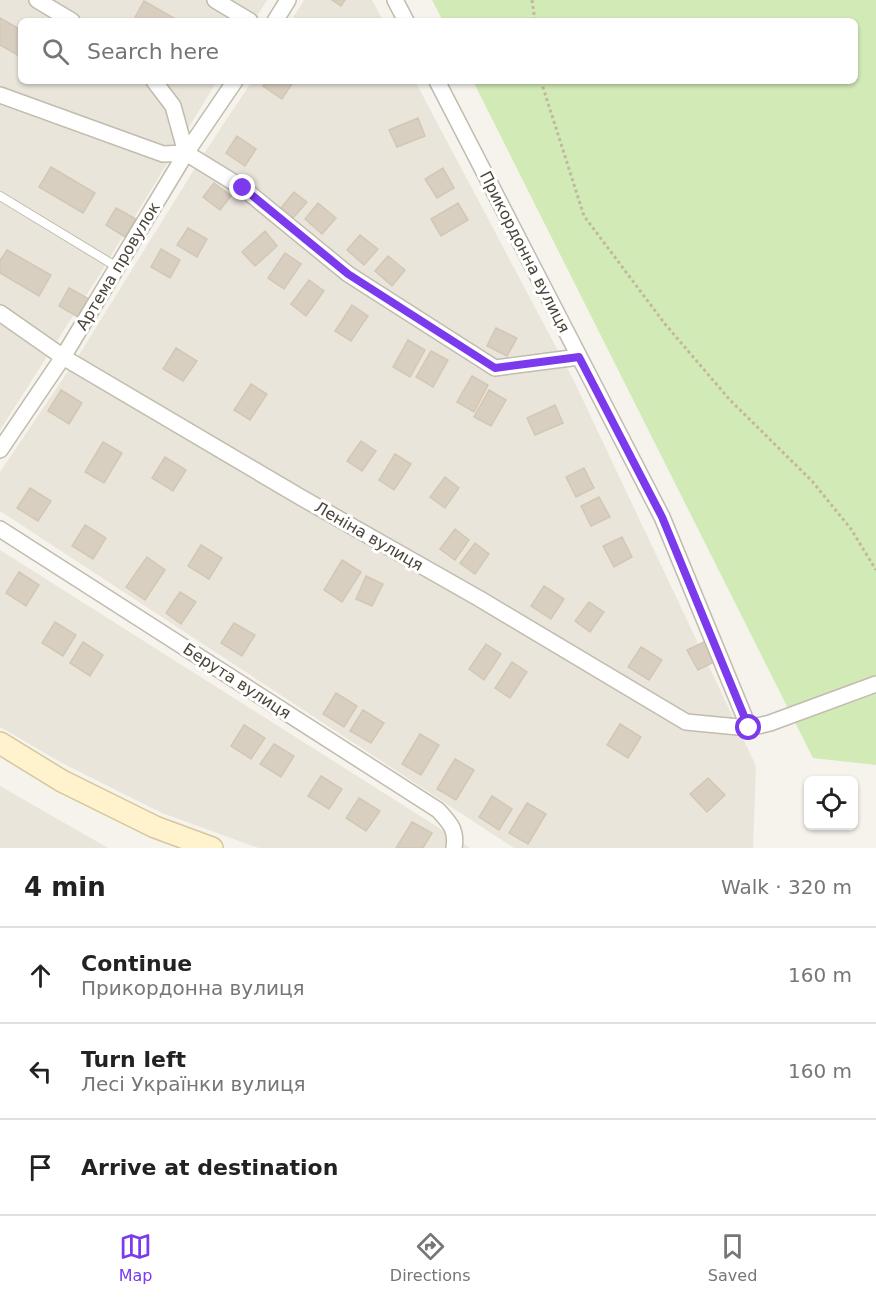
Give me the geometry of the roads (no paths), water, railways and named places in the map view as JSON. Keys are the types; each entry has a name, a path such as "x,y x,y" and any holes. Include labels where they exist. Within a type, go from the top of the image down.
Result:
{"main road":[{"path":"0,742 62,781 144,822 212,848"}],"street":[{"path":"37,0 67,18"},
{"path":"215,0 245,18"},
{"path":"277,18 288,0"},
{"path":"395,0 404,18"},
{"path":"156,84 173,106 186,153"},
{"name":"Артема провулок","path":"0,450 63,357 186,153 233,84"},
{"name":"Прикордонна вулиця","path":"439,84 662,517 749,728"},
{"path":"0,95 163,154 186,153 243,188 348,274 495,368 579,357"},
{"name":"Леніна вулиця","path":"0,313 63,357 302,498 480,599 686,722 749,728"},
{"name":"Берута вулиця","path":"0,529 438,810 449,822 456,838 454,848"},
{"path":"749,728 770,723 876,684"}],"lane":[{"path":"0,196 117,267"}]}
